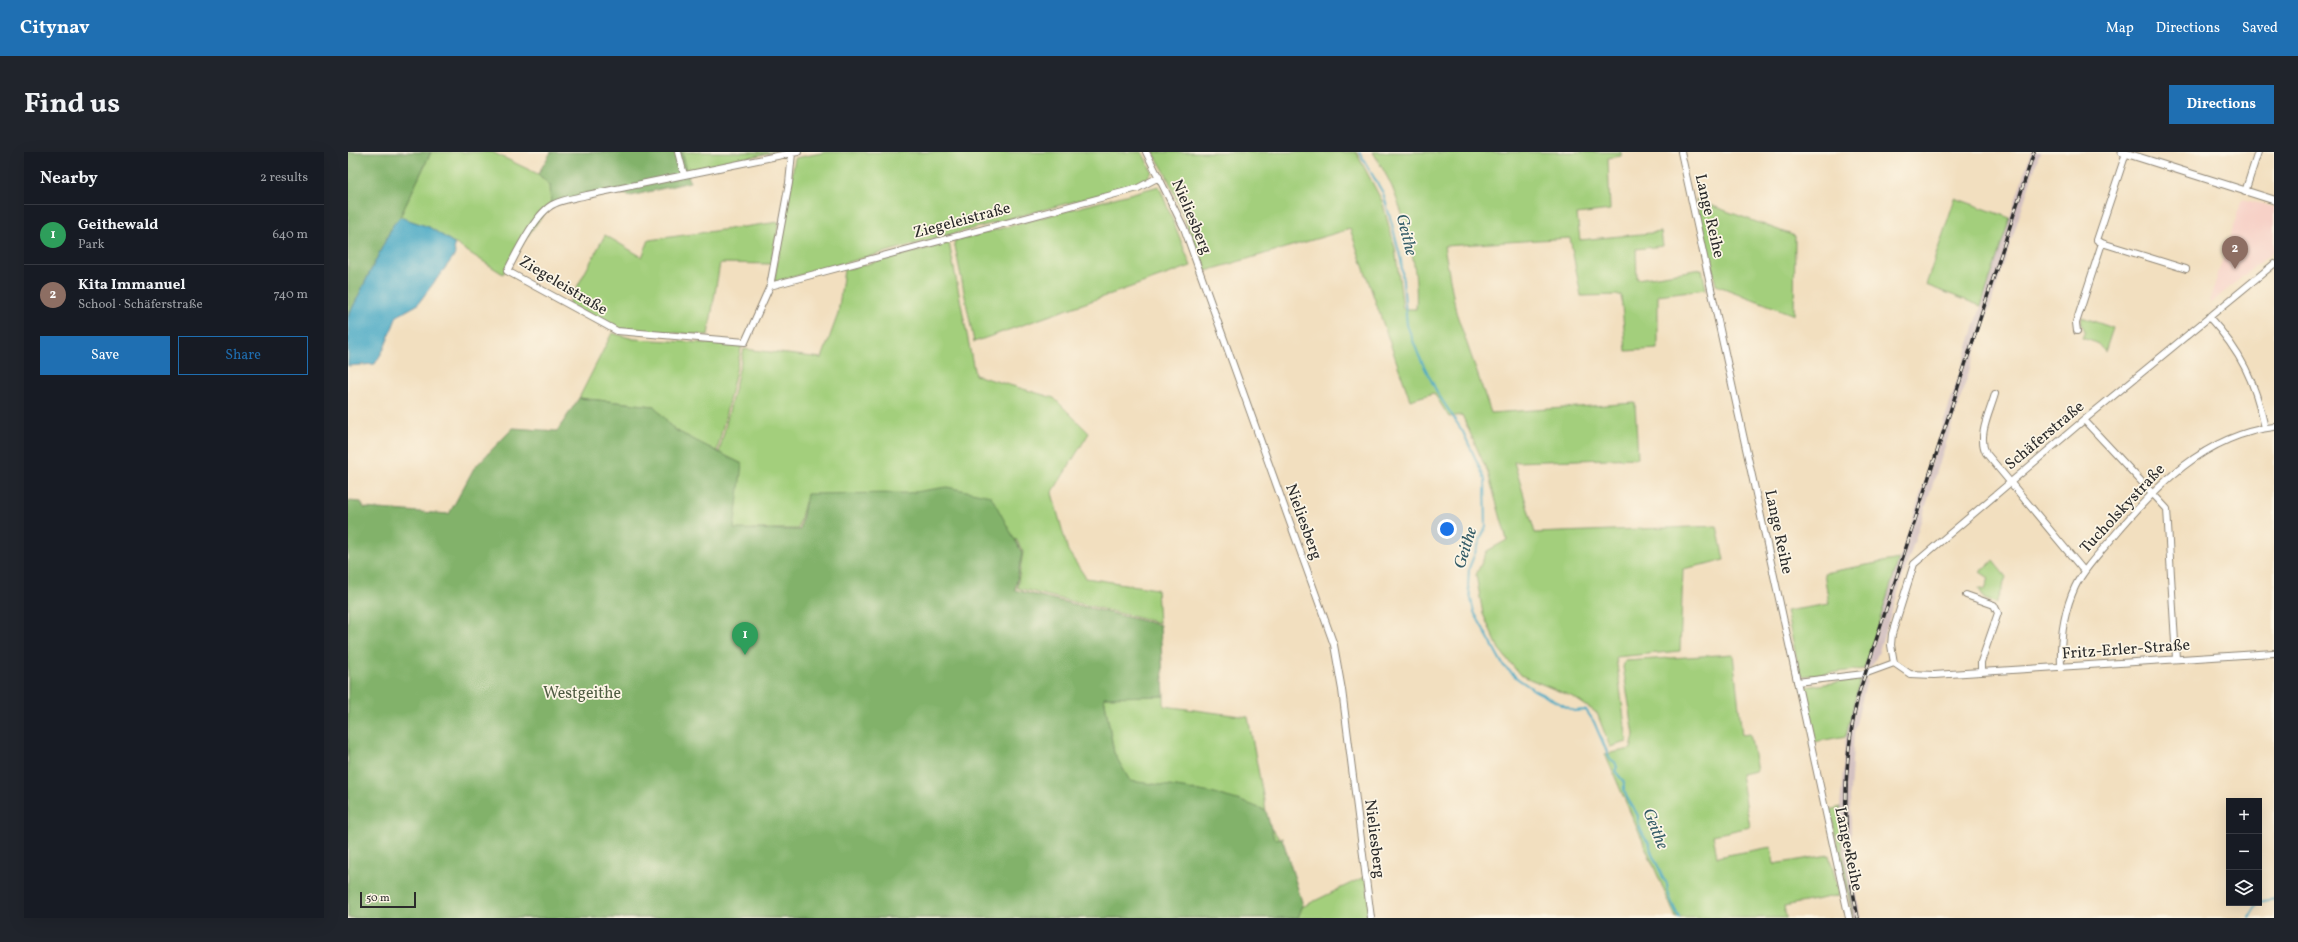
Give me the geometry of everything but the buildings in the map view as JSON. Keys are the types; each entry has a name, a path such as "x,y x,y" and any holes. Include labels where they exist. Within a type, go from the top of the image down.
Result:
{"street":[{"path":"678,152 684,176"},
{"name":"Ziegeleistraße","path":"792,153 790,177 770,286 745,342 617,331 507,271 536,222 545,210 554,204 684,176 792,153 798,152"},
{"name":"Nieliesberg","path":"1146,152 1184,228 1334,645 1341,683 1371,918"},
{"name":"Lange Reihe","path":"1681,152 1849,918"},
{"path":"2245,192 2258,152"},
{"path":"2186,269 2102,243 2097,240 2124,153 2274,200"},
{"name":"Ziegeleistraße","path":"770,286 1138,188 1159,177"},
{"path":"2077,332 2076,323 2102,243"},
{"name":"Schäferstraße","path":"1894,663 1891,645 1892,634 1914,564 2084,420 2274,264"},
{"path":"2209,317 2228,338 2250,375 2265,428"},
{"path":"1995,394 1983,436 1983,448 2010,483 2084,571"},
{"path":"2084,420 2167,509 2176,659"},
{"name":"Tucholskystraße","path":"2061,667 2061,633 2075,588 2084,571 2152,493 2175,471 2206,451 2234,437 2265,428 2274,427"},
{"path":"1966,595 1994,605 1997,608 1998,613 1981,662 1981,672"},
{"name":"Fritz-Erler-Straße","path":"1894,663 1903,671 1917,676 2274,653"},
{"path":"1797,682 1864,674 1894,663"}],"shaded area":[{"path":"2031,152 2040,152 1878,654 1870,669 1864,669"},
{"path":"2242,199 2274,207 2274,250 2211,303 2209,302"},
{"path":"1860,679 1867,679 1854,732 1850,793 1852,866 1861,918 1853,918 1840,823 1840,807 1846,736"}],"green space":[{"path":"348,152 431,152 400,217 393,225 348,317"},
{"path":"431,152 492,152 538,174 550,185 551,204 524,241 503,274 429,227 400,217"},
{"path":"551,152 682,152 690,182 631,196 615,192 551,204 550,185 538,174"},
{"path":"682,152 774,152 687,171"},
{"path":"826,152 1142,152 1152,172 1143,183 774,282 795,158"},
{"path":"1153,152 1356,152 1382,201 1395,248 1403,309 1416,309 1416,279 1407,231 1392,187 1373,152 1621,152 1621,156 1608,158 1610,210 1577,214 1580,240 1661,232 1663,246 1636,249 1637,279 1702,269 1706,289 1658,295 1658,349 1626,351 1621,295 1581,296 1570,238 1444,246 1456,312 1491,413 1635,403 1638,458 1514,462 1535,533 1717,526 1724,560 1683,569 1680,651 1616,657 1627,742 1610,747 1597,713 1573,697 1520,675 1499,649 1483,614 1476,575 1487,551 1507,540 1488,473 1462,415 1449,417 1434,393 1410,400 1350,229 1206,271 1166,174"},
{"path":"1159,186 1191,266 974,342 954,241"},
{"path":"1955,198 2010,218 1981,306 1926,285"},
{"path":"1696,200 1795,236 1794,315 1716,285"},
{"path":"779,222 771,264 720,263 708,335 614,329 568,304 605,235 642,257 649,240"},
{"name":"Westgeithe","path":"949,243 975,375 1054,398 1089,433 1052,493 1068,551 1086,578 1157,589 1159,623 1017,588 1023,552 1016,539 1006,588 1142,621 1143,696 1164,696 1164,706 1248,717 1266,811 1260,808 1269,826 1284,844 1302,907 1366,876 1372,918 348,918 348,507 450,524 552,433 656,408 654,406 579,398 612,333 634,339 742,345 717,452 719,453 744,349 822,358 838,314 844,270","holes":["657,410 675,430 688,437 657,425","805,502 812,543 752,529 798,529","1071,690 1130,696 1104,697 1114,753 1123,770"]},
{"path":"2082,317 2113,328 2105,352 2097,343 2082,338 2085,331 2081,323"},
{"name":"Westgeithe","path":"579,398 654,406 675,430 742,464 734,529 800,530 807,494 908,493 947,487 991,496 1022,553 1015,590 1160,625 1164,696 1104,697 1114,753 1130,781 1216,794 1250,804 1266,811 1274,839 1282,838 1303,905 1298,918 348,918 348,501 361,502 364,508 449,514 474,468 513,428 557,431"},
{"path":"1899,559 1864,669 1804,676 1800,673 1786,611 1829,604 1824,573"},
{"path":"1993,561 2006,577 1996,603 1984,599 1979,588 1985,590 1989,578 1980,572"},
{"path":"1733,654 1742,735 1750,734 1757,771 1741,774 1750,827 1713,835 1717,857 1771,847 1774,864 1829,855 1840,895 1784,906 1786,918 1676,918 1605,754 1631,749 1634,735 1623,667 1625,661"},
{"path":"1860,679 1846,736 1814,742 1803,690 1805,687"},
{"path":"1840,807 1841,839 1853,918 1830,810"}],"water":[{"path":"400,217 429,227 454,243 455,255 417,305 397,316 384,349 375,364 348,366 348,317 393,225"}],"waterway":[{"name":"Geithe","path":"1359,152 1383,193 1392,224 1401,260 1407,325 1419,356 1438,394 1463,432 1485,479 1486,526 1469,568 1468,586 1474,612 1503,665 1518,679 1534,690 1574,711 1586,710 1594,722 1610,759 1615,762 1617,767 1615,771 1624,782 1626,796 1638,816 1638,823 1641,831 1650,844 1652,856 1662,877 1667,883 1669,897 1679,918"},
{"path":"2262,901 2274,899"},
{"path":"2249,918 2256,906"}],"railway":[{"path":"1858,918 1846,835 1846,779 1852,724 1858,696 2034,152"}],"place":[{"name":"Kita Immanuel","path":"2235,269"},
{"name":"Geithewald","path":"745,655"}]}
